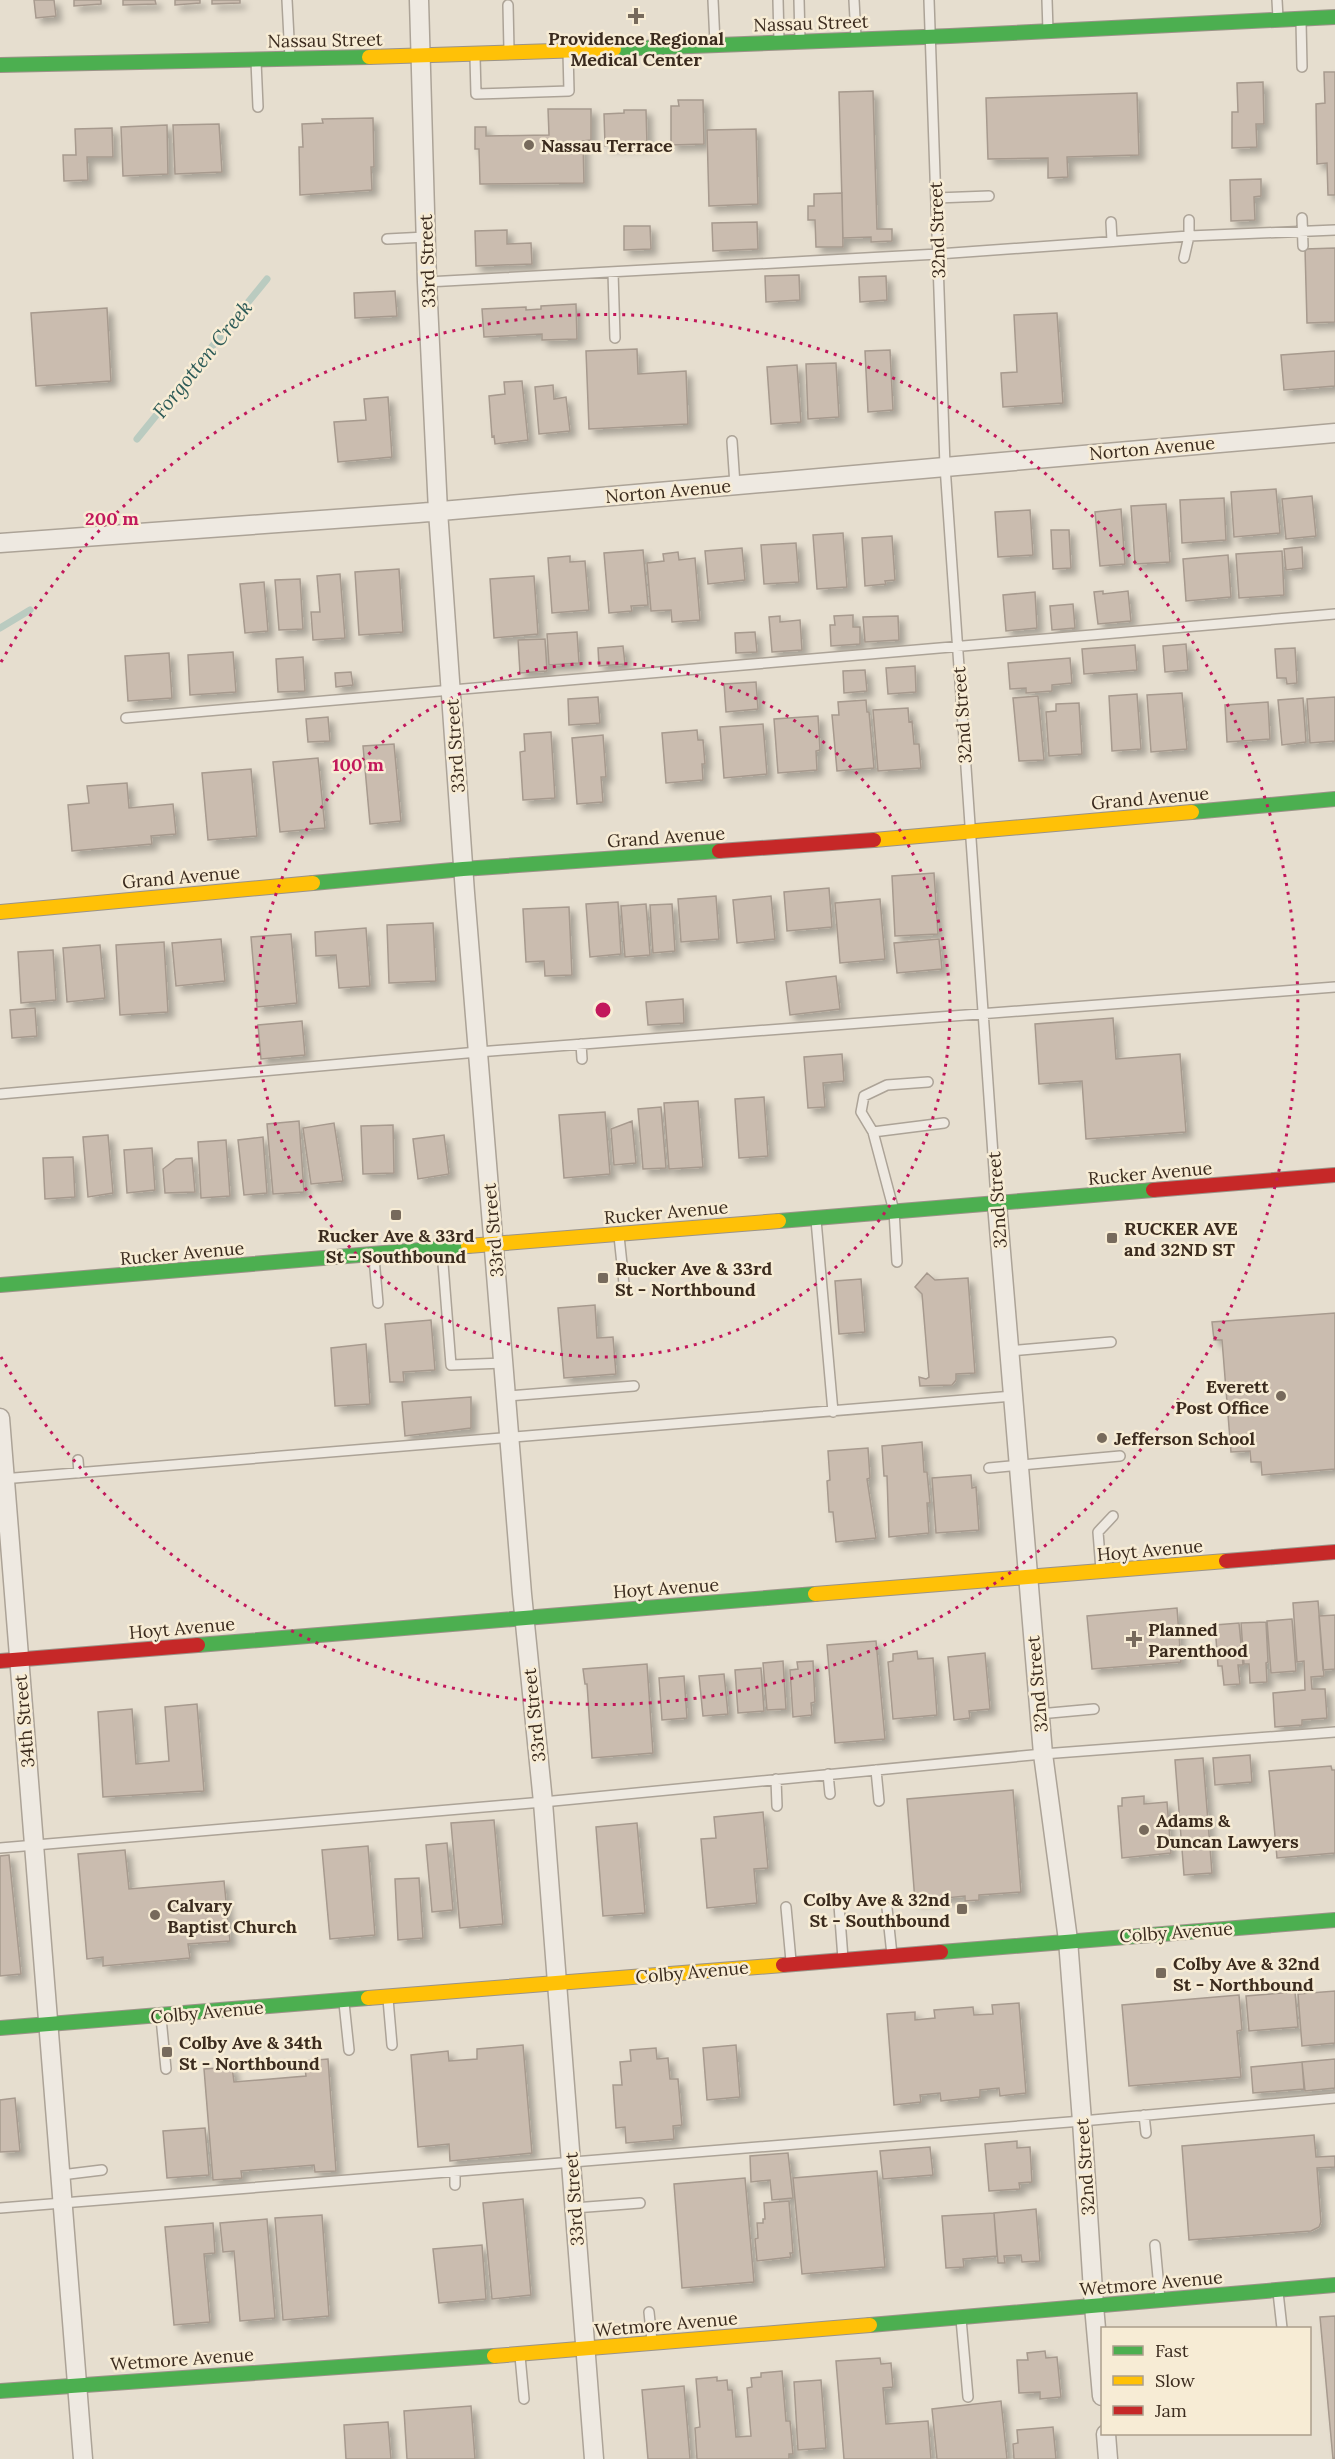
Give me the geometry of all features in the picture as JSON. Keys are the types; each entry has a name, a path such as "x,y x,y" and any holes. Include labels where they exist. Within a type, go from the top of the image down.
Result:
{"street":[{"name":"33rd Street","path":"418,0 427,282 438,511 478,1052 524,1617 543,1802 594,2459"},
{"name":"Nassau Street","path":"0,65 421,56 932,36 1335,17"},
{"name":"Norton Avenue","path":"0,543 438,511 1335,433"},
{"name":"Grand Avenue","path":"0,912 464,869 970,832 1335,799"},
{"name":"Rucker Avenue","path":"0,1285 1335,1175"},
{"name":"32nd Street","path":"997,1204 1043,1754 1068,1940 1101,2386"},
{"name":"34th Street","path":"0,1418 2,1479 19,1659 48,2025"},
{"name":"Hoyt Avenue","path":"0,1661 1335,1552"},
{"name":"Colby Avenue","path":"0,2028 1335,1920"},
{"path":"48,2025 83,2459"},
{"name":"Wetmore Avenue","path":"0,2391 585,2349 1335,2285"},
{"path":"1106,2435 1108,2459"}],"lane":[{"path":"287,0 290,59"},
{"path":"713,0 715,43"},
{"path":"778,0 779,42"},
{"path":"799,0 800,41"},
{"path":"854,0 856,39"},
{"name":"32nd Street","path":"929,0 945,466 997,1204"},
{"path":"1047,0 1048,31"},
{"path":"1277,0 1278,20"},
{"path":"507,5 509,52"},
{"path":"1301,19 1302,67"},
{"path":"475,54 476,94 569,91 568,50"},
{"path":"256,60 258,107"},
{"path":"936,198 989,196"},
{"path":"1302,218 1303,246"},
{"path":"1184,258 1189,236 1189,220"},
{"path":"1111,222 1112,241"},
{"path":"427,282 938,254 1189,236 1335,230"},
{"path":"387,239 426,237"},
{"path":"613,272 615,338"},
{"path":"732,441 735,485"},
{"path":"126,718 451,692 957,645 1335,614"},
{"path":"0,1094 478,1052 1335,987"},
{"path":"581,1044 582,1059"},
{"path":"897,1262 894,1211 873,1132 861,1112 864,1096 887,1085 928,1082"},
{"path":"873,1132 944,1123"},
{"path":"816,1218 833,1412"},
{"path":"619,1234 624,1283"},
{"path":"442,1249 451,1365 504,1363"},
{"path":"374,1255 378,1303"},
{"path":"1009,1352 1111,1342"},
{"path":"507,1396 634,1386"},
{"path":"2,1479 1013,1396"},
{"path":"989,1468 1120,1456"},
{"path":"78,1460 79,1473"},
{"path":"1102,1572 1098,1532 1113,1516"},
{"path":"1040,1714 1094,1709"},
{"path":"0,1848 543,1802 1043,1754 1335,1732"},
{"path":"876,1770 879,1801"},
{"path":"828,1774 830,1794"},
{"path":"776,1779 777,1806"},
{"path":"839,1905 843,1959"},
{"path":"786,1907 792,1964"},
{"path":"887,1908 892,1955"},
{"path":"388,1997 392,2045"},
{"path":"344,2001 349,2050"},
{"path":"161,2015 166,2069"},
{"path":"0,2208 1082,2121 1335,2098"},
{"path":"1144,2115 1146,2133"},
{"path":"61,2175 102,2170"},
{"path":"455,2172 456,2185"},
{"path":"574,2208 640,2203"},
{"path":"1155,2245 1160,2300"},
{"path":"1278,2290 1282,2327"},
{"path":"649,2312 652,2343"},
{"path":"960,2317 968,2397"},
{"path":"520,2354 524,2399"}],"building":[{"path":"34,0 54,0 56,16 36,18"},
{"path":"74,0 101,0 101,4 74,6"},
{"path":"123,0 155,0 156,4 123,5"},
{"path":"175,0 200,0 200,3 175,5"},
{"path":"212,0 240,0 240,3 212,4"},
{"path":"1324,72 1335,72 1335,195 1328,195 1327,163 1317,164 1316,104 1325,103"},
{"path":"1263,82 1264,124 1256,124 1257,147 1232,148 1232,112 1238,112 1237,83"},
{"path":"873,91 877,229 892,229 892,241 871,242 871,237 843,238 839,92"},
{"path":"1137,93 1139,155 1067,157 1068,177 1048,178 1048,158 988,159 986,98"},
{"path":"678,100 703,100 704,144 671,145 671,106 679,106"},
{"name":"Nassau Terrace","path":"548,109 591,109 591,140 583,141 584,183 480,184 479,149 475,149 475,127 486,127 486,136 549,135"},
{"path":"624,110 646,110 647,145 605,146 604,114 624,113"},
{"path":"373,118 372,190 300,195 299,147 303,147 302,124 323,123 322,119"},
{"path":"219,124 222,172 175,174 173,125"},
{"path":"167,125 168,174 123,176 121,127"},
{"path":"112,128 113,157 87,157 88,180 64,181 63,155 76,155 75,129"},
{"path":"756,129 758,204 709,206 707,130"},
{"path":"1261,179 1261,196 1254,197 1255,220 1231,221 1230,180"},
{"path":"842,193 843,247 816,247 815,220 808,220 808,206 814,206 814,194"},
{"path":"757,222 758,249 713,251 712,223"},
{"path":"624,226 650,226 651,249 624,250"},
{"path":"507,230 507,244 531,243 532,264 476,266 475,231"},
{"path":"1335,248 1335,322 1307,323 1305,249"},
{"path":"799,275 800,300 766,302 765,276"},
{"path":"886,276 887,300 860,302 859,277"},
{"path":"395,291 397,316 355,318 354,293"},
{"path":"576,304 577,339 542,340 542,334 484,337 482,309 526,307 526,310 541,309 541,306"},
{"path":"107,308 111,381 36,386 31,313"},
{"path":"1057,313 1063,403 1003,407 1001,373 1017,372 1014,315"},
{"path":"637,349 638,374 686,371 688,424 589,429 586,351"},
{"path":"890,350 893,410 868,412 865,351"},
{"path":"1335,351 1335,386 1284,390 1281,355"},
{"path":"836,363 839,417 808,419 806,364"},
{"path":"797,365 801,422 771,424 767,367"},
{"path":"522,381 528,440 495,444 494,436 492,437 489,396 505,394 504,382"},
{"path":"553,385 554,399 566,397 570,431 539,434 535,387"},
{"path":"388,397 392,457 338,462 334,422 366,420 364,399"},
{"path":"1276,489 1280,533 1234,537 1231,492"},
{"path":"1312,496 1316,536 1286,539 1282,499"},
{"path":"1224,498 1226,540 1182,543 1180,500"},
{"path":"1166,504 1170,562 1135,564 1131,506"},
{"path":"1121,509 1125,564 1100,566 1095,512"},
{"path":"1030,510 1033,555 998,557 995,512"},
{"path":"1051,530 1069,530 1071,568 1053,569"},
{"path":"843,533 847,587 817,589 813,535"},
{"path":"892,536 895,580 885,581 886,584 865,586 862,538"},
{"path":"796,543 799,582 764,584 761,545"},
{"path":"1302,547 1303,568 1286,570 1284,549"},
{"path":"742,548 745,580 708,584 705,551"},
{"path":"643,550 648,605 631,606 632,611 609,613 604,553"},
{"path":"1282,551 1284,595 1239,598 1236,554"},
{"path":"678,552 679,560 695,558 700,620 672,622 671,610 651,611 647,563 664,561 663,554"},
{"path":"1228,555 1231,597 1186,601 1183,559"},
{"path":"570,556 570,562 585,561 589,610 552,613 548,558"},
{"path":"399,569 403,632 359,635 355,572"},
{"path":"340,574 345,638 313,640 311,612 320,612 317,576"},
{"path":"534,576 538,634 494,638 490,579"},
{"path":"300,579 303,629 279,630 275,580"},
{"path":"264,582 268,631 245,633 240,584"},
{"path":"1103,591 1103,594 1128,591 1131,621 1098,624 1094,592"},
{"path":"1035,592 1037,628 1006,631 1003,595"},
{"path":"1073,604 1075,628 1052,630 1050,606"},
{"path":"853,615 853,627 860,627 860,644 831,646 830,625 835,625 834,616"},
{"path":"780,616 780,622 800,620 802,650 772,652 769,617"},
{"path":"898,616 899,640 865,642 863,617"},
{"path":"577,632 579,663 549,665 547,634"},
{"path":"755,632 757,652 736,653 735,633"},
{"path":"545,639 547,671 520,673 518,640"},
{"path":"1186,644 1188,670 1165,672 1163,646"},
{"path":"1135,645 1137,670 1084,674 1082,649"},
{"path":"623,646 625,664 599,666 598,648"},
{"path":"1295,648 1297,683 1287,684 1286,678 1277,678 1275,649"},
{"path":"233,652 236,692 190,695 188,655"},
{"path":"169,653 172,698 128,701 125,656"},
{"path":"303,657 305,691 278,692 276,659"},
{"path":"1070,658 1072,683 1052,685 1052,691 1026,693 1026,688 1010,689 1008,663"},
{"path":"915,666 916,692 888,694 886,668"},
{"path":"865,670 867,691 844,693 843,671"},
{"path":"351,672 353,685 336,687 335,673"},
{"path":"756,682 758,709 726,712 724,684"},
{"path":"1182,693 1187,749 1151,752 1147,695"},
{"path":"1137,694 1141,749 1112,751 1109,696"},
{"path":"1038,696 1044,760 1019,761 1013,698"},
{"path":"598,697 600,723 569,725 568,699"},
{"path":"1335,697 1335,741 1310,743 1307,699"},
{"path":"1303,698 1306,742 1282,745 1278,700"},
{"path":"866,700 874,768 837,771 832,715 839,715 838,702"},
{"path":"1268,702 1270,739 1227,742 1225,705"},
{"path":"1079,703 1082,754 1049,756 1046,712 1056,711 1056,704"},
{"path":"908,708 909,722 912,721 914,744 919,744 921,768 878,771 873,710"},
{"path":"818,716 820,750 816,751 817,770 778,773 774,719"},
{"path":"328,717 330,741 308,742 306,719"},
{"path":"763,724 767,774 724,778 720,727"},
{"path":"697,730 698,740 703,740 705,764 702,764 703,780 666,783 662,733"},
{"path":"551,732 555,798 523,800 520,752 525,751 524,734"},
{"path":"603,735 606,777 601,777 603,802 577,804 572,738"},
{"path":"394,744 401,821 370,824 363,746"},
{"path":"318,758 325,828 280,832 273,762"},
{"path":"251,769 257,836 208,840 202,773"},
{"path":"127,783 129,808 173,804 176,834 151,836 152,844 72,851 68,805 89,803 87,786"},
{"path":"934,873 938,934 895,936 892,876"},
{"path":"829,888 832,927 787,931 784,892"},
{"path":"716,896 719,939 681,942 678,899"},
{"path":"771,896 775,939 737,943 733,900"},
{"path":"880,899 885,959 840,963 835,903"},
{"path":"618,902 621,954 590,957 586,904"},
{"path":"646,904 650,955 625,957 621,906"},
{"path":"672,904 675,951 653,953 650,905"},
{"path":"569,907 572,975 545,976 544,961 526,962 523,909"},
{"path":"433,923 436,981 389,983 387,925"},
{"path":"366,928 370,986 339,988 336,955 316,956 315,932"},
{"path":"291,934 297,1003 257,1007 251,937"},
{"path":"221,939 225,981 176,986 172,943"},
{"path":"939,939 942,969 897,973 894,943"},
{"path":"164,942 168,1012 120,1015 116,945"},
{"path":"100,945 105,998 67,1002 63,948"},
{"path":"53,950 56,1000 21,1003 18,952"},
{"path":"836,976 840,1009 790,1015 786,982"},
{"path":"683,999 684,1023 648,1025 646,1002"},
{"path":"35,1008 37,1036 12,1038 10,1010"},
{"path":"1113,1018 1116,1059 1180,1054 1186,1132 1086,1139 1082,1081 1039,1084 1035,1024"},
{"path":"302,1021 305,1055 261,1059 258,1025"},
{"path":"842,1054 844,1081 823,1083 825,1107 808,1108 804,1057"},
{"path":"764,1097 768,1156 739,1158 735,1099"},
{"path":"698,1101 703,1167 669,1169 664,1103"},
{"path":"661,1107 666,1168 643,1169 638,1109"},
{"path":"605,1112 610,1174 564,1178 559,1115"},
{"path":"299,1121 304,1192 273,1194 267,1124"},
{"path":"632,1121 636,1163 614,1165 611,1129"},
{"path":"334,1123 343,1181 311,1184 303,1128"},
{"path":"393,1125 394,1173 363,1174 361,1126"},
{"path":"108,1135 113,1193 88,1197 83,1137"},
{"path":"444,1135 449,1174 418,1179 413,1139"},
{"path":"263,1137 267,1193 244,1195 238,1140"},
{"path":"226,1140 230,1196 201,1198 198,1142"},
{"path":"152,1148 155,1190 127,1193 124,1150"},
{"path":"73,1157 75,1197 45,1199 43,1158"},
{"path":"192,1158 195,1192 165,1193 163,1169 176,1159"},
{"path":"927,1273 935,1280 968,1278 975,1373 956,1374 956,1380 952,1385 920,1386 919,1377 926,1379 929,1377 922,1294 915,1287"},
{"path":"861,1279 865,1332 839,1334 835,1281"},
{"path":"595,1305 597,1338 613,1337 616,1374 564,1378 558,1308"},
{"name":"Everett Post Office","path":"1335,1313 1335,1469 1262,1475 1261,1462 1251,1462 1250,1451 1231,1452 1222,1340 1214,1340 1212,1322"},
{"path":"431,1320 435,1370 403,1372 404,1382 390,1382 385,1324"},
{"path":"366,1344 370,1404 335,1406 331,1348"},
{"path":"471,1397 471,1428 405,1436 402,1402"},
{"path":"922,1442 924,1472 927,1472 930,1503 927,1503 929,1533 889,1537 887,1476 884,1476 882,1446"},
{"path":"868,1448 870,1478 867,1479 876,1538 836,1542 833,1512 829,1512 828,1451"},
{"path":"971,1475 972,1488 976,1487 979,1530 936,1533 932,1478"},
{"path":"1318,1601 1324,1676 1311,1677 1312,1689 1325,1689 1327,1718 1302,1720 1302,1725 1275,1727 1273,1693 1305,1690 1304,1661 1297,1662 1293,1603"},
{"name":"Planned Parenthood","path":"1177,1608 1181,1662 1092,1669 1087,1616"},
{"path":"1335,1615 1335,1669 1323,1670 1319,1616"},
{"path":"1292,1619 1296,1671 1271,1673 1267,1621"},
{"path":"1266,1622 1267,1682 1250,1683 1249,1664 1244,1664 1241,1623"},
{"path":"1239,1623 1243,1665 1238,1665 1240,1684 1224,1685 1222,1666 1218,1666 1215,1625"},
{"path":"876,1641 885,1739 835,1743 827,1645"},
{"path":"917,1651 918,1659 933,1658 937,1715 893,1719 888,1662 893,1661 893,1654"},
{"path":"985,1653 990,1709 969,1711 970,1718 954,1720 948,1657"},
{"path":"783,1661 786,1709 767,1710 763,1663"},
{"path":"813,1661 815,1702 811,1703 812,1715 793,1717 790,1670 798,1669 797,1662"},
{"path":"647,1664 653,1753 592,1758 587,1684 585,1684 583,1669"},
{"path":"761,1668 764,1711 738,1713 735,1670"},
{"path":"724,1674 728,1714 703,1716 699,1676"},
{"path":"684,1676 687,1718 662,1720 659,1678"},
{"path":"197,1704 204,1791 103,1797 98,1712 132,1709 136,1764 169,1761 165,1707"},
{"path":"1250,1755 1252,1782 1215,1785 1213,1758"},
{"path":"1203,1758 1212,1873 1184,1875 1175,1760"},
{"path":"1331,1766 1332,1770 1335,1770 1335,1853 1277,1858 1269,1771"},
{"path":"1013,1790 1021,1892 979,1895 979,1900 965,1901 965,1896 915,1901 907,1799"},
{"name":"Adams & Duncan Lawyers","path":"1144,1796 1144,1804 1167,1802 1171,1853 1122,1858 1118,1806 1122,1806 1122,1798"},
{"path":"763,1812 768,1868 754,1869 757,1903 707,1908 701,1839 716,1838 714,1817"},
{"path":"494,1820 503,1924 460,1928 451,1823"},
{"path":"637,1823 645,1913 603,1916 596,1827"},
{"path":"447,1843 453,1910 432,1912 426,1845"},
{"path":"368,1846 375,1935 330,1939 322,1850"},
{"name":"Calvary Baptist Church","path":"125,1850 129,1889 224,1881 230,1941 188,1944 190,1958 103,1966 103,1957 87,1959 78,1854"},
{"path":"9,1855 21,1974 0,1976 0,1856"},
{"path":"419,1878 423,1938 398,1940 395,1879"},
{"path":"1335,1991 1335,2043 1302,2046 1298,1994"},
{"path":"1295,1992 1298,2027 1249,2031 1246,1996"},
{"path":"1239,1995 1242,2030 1237,2031 1241,2077 1129,2086 1122,2005"},
{"path":"1019,2003 1026,2093 1000,2096 999,2088 980,2090 980,2097 941,2101 940,2093 920,2095 921,2102 894,2105 887,2014 915,2012 915,2020 935,2018 934,2010 973,2007 974,2015 993,2014 992,2005"},
{"path":"523,2045 532,2153 450,2161 449,2144 418,2147 411,2055 448,2051 449,2061 477,2059 477,2049"},
{"path":"736,2045 740,2097 707,2100 703,2048"},
{"path":"656,2048 657,2059 668,2058 670,2079 678,2079 682,2125 673,2126 674,2139 626,2143 625,2127 616,2128 613,2085 622,2085 620,2062 631,2061 630,2050"},
{"path":"328,2059 336,2171 315,2172 314,2165 241,2171 242,2178 213,2180 204,2069 232,2067 234,2082 306,2076 304,2061"},
{"path":"1335,2059 1335,2088 1305,2091 1302,2062"},
{"path":"1302,2062 1304,2089 1253,2093 1251,2067"},
{"path":"15,2098 20,2151 0,2152 0,2100"},
{"path":"205,2128 209,2175 167,2178 163,2131"},
{"path":"1314,2135 1316,2157 1335,2156 1335,2167 1317,2168 1321,2222 1319,2227 1311,2231 1189,2240 1182,2146"},
{"path":"1017,2141 1017,2148 1030,2147 1032,2182 1019,2183 1020,2189 989,2191 985,2144"},
{"path":"930,2147 933,2175 883,2179 880,2151"},
{"path":"788,2153 793,2198 772,2200 770,2180 751,2182 750,2156"},
{"path":"877,2171 885,2267 802,2274 793,2178"},
{"path":"745,2178 754,2282 682,2288 674,2184"},
{"path":"523,2199 531,2295 492,2299 483,2203"},
{"path":"789,2201 793,2253 790,2253 791,2257 757,2261 755,2239 758,2238 757,2223 763,2223 765,2219 764,2203"},
{"path":"1036,2209 1040,2261 1022,2262 1021,2255 1004,2256 1005,2263 998,2263 994,2213"},
{"path":"994,2213 997,2256 963,2259 964,2267 946,2268 942,2216"},
{"path":"322,2215 329,2316 283,2320 275,2218"},
{"path":"267,2219 275,2318 240,2321 234,2251 223,2252 220,2223"},
{"path":"213,2223 215,2253 204,2254 210,2322 174,2325 165,2227"},
{"path":"482,2245 486,2299 439,2303 433,2249"},
{"path":"1335,2316 1335,2458 1333,2459 1320,2317"},
{"path":"1045,2351 1046,2358 1057,2357 1061,2397 1040,2399 1040,2392 1019,2393 1017,2360 1028,2360 1027,2353"},
{"path":"880,2358 881,2364 891,2363 893,2387 883,2388 886,2424 928,2421 931,2459 844,2459 836,2361"},
{"path":"782,2371 786,2421 790,2421 793,2454 789,2454 789,2459 697,2459 695,2428 700,2427 696,2379 717,2377 717,2381 727,2380 728,2390 732,2390 736,2437 751,2436 747,2388 752,2387 751,2378 761,2377 761,2373"},
{"path":"821,2380 826,2448 798,2450 794,2382"},
{"path":"684,2386 690,2459 648,2459 642,2390"},
{"path":"1001,2401 1007,2459 937,2459 932,2409"},
{"path":"471,2406 475,2459 407,2459 404,2411"},
{"path":"388,2422 391,2459 346,2459 344,2425"},
{"path":"1053,2427 1056,2459 1014,2459 1013,2444 1018,2443 1017,2430"}],"waterway":[{"name":"Forgotten Creek","path":"137,439 267,279"},
{"name":"Forgotten Creek","path":"0,628 30,610"}],"traffic: fast":[{"path":"614,49 950,36 1335,17"},
{"path":"0,65 369,57"},
{"path":"1192,812 1335,799"},
{"path":"313,883 463,869 719,851"},
{"path":"779,1221 1153,1190"},
{"path":"0,1285 468,1246"},
{"path":"198,1645 815,1594"},
{"path":"941,1952 1335,1920"},
{"path":"0,2028 368,1998"},
{"path":"870,2325 1335,2285"},
{"path":"0,2391 494,2356"}],"traffic: slow":[{"path":"369,57 614,49"},
{"path":"874,840 1192,812"},
{"path":"0,912 313,883"},
{"path":"468,1246 779,1221"},
{"path":"815,1594 1226,1561"},
{"path":"368,1998 783,1965"},
{"path":"494,2356 870,2325"}],"traffic: jam":[{"path":"719,851 874,840"},
{"path":"1153,1190 1335,1175"},
{"path":"1226,1561 1335,1552"},
{"path":"0,1661 198,1645"},
{"path":"783,1965 941,1952"}],"place":[{"name":"Providence Regional Medical Center","path":"636,16"},
{"name":"Nassau Terrace","path":"529,145"},
{"name":"Rucker Ave & 33rd St - Southbound","path":"396,1215"},
{"name":"RUCKER AVE and 32ND ST","path":"1112,1238"},
{"name":"Rucker Ave & 33rd St - Northbound","path":"603,1278"},
{"name":"Everett Post Office","path":"1281,1396"},
{"name":"Jefferson School","path":"1102,1438"},
{"name":"Planned Parenthood","path":"1134,1639"},
{"name":"Adams & Duncan Lawyers","path":"1144,1830"},
{"name":"Colby Ave & 32nd St - Southbound","path":"962,1909"},
{"name":"Calvary Baptist Church","path":"155,1915"},
{"name":"Colby Ave & 32nd St - Northbound","path":"1161,1973"},
{"name":"Colby Ave & 34th St - Northbound","path":"167,2052"}]}
